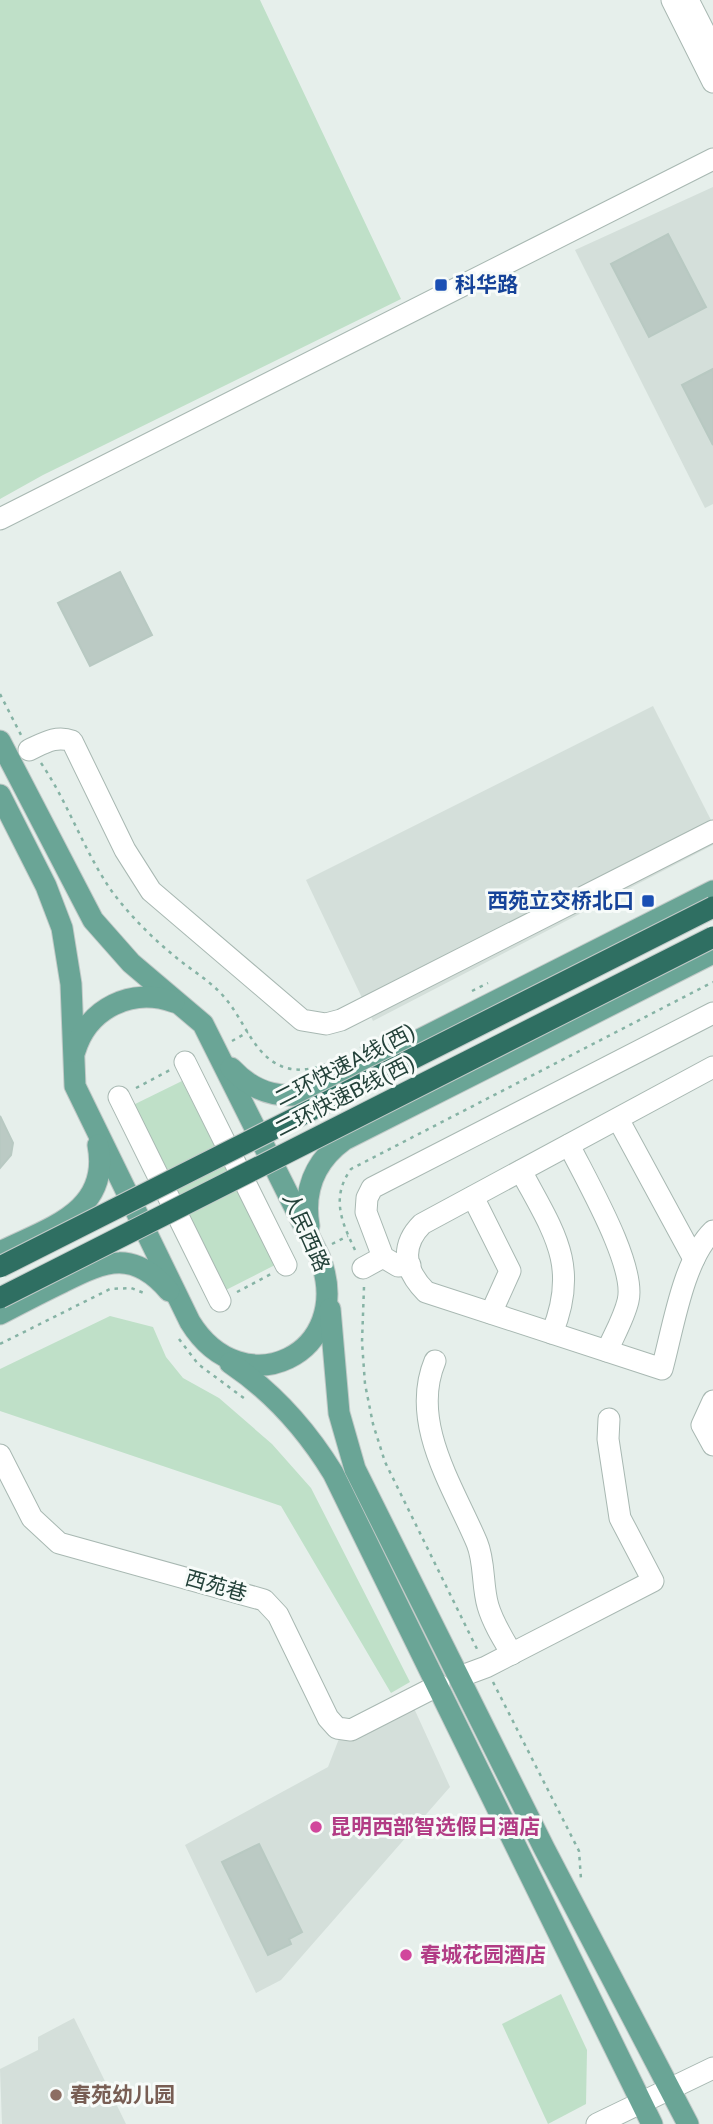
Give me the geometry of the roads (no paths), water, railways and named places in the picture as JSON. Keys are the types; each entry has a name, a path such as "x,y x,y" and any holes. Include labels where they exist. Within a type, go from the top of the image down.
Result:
{"highway":[{"name":"二环快速A线(西)","path":"0,1257 713,907"},
{"name":"二环快速B线(西)","path":"0,1298 713,937"}],"main road":[{"name":"人民西路","path":"0,741 93,920 131,962 191,1012 220,1042 325,1252 329,1293 323,1322 306,1346 294,1354 267,1364 253,1365 224,1358 182,1326 82,1104 73,1069 71,984 62,928 46,886 0,795"},
{"path":"220,1042 225,1060 245,1081 268,1093 293,1096 320,1090 713,891"},
{"path":"325,1252 312,1237 307,1208 311,1182 323,1158 354,1135 713,953"},
{"name":"人民西路","path":"73,1069 76,1046 86,1027 96,1016 121,1001 135,997 164,998 191,1012"},
{"path":"432,1034 420,1047 419,1068 433,1083 456,1083"},
{"path":"0,1257 71,1215 95,1191 100,1159 94,1133 82,1104"},
{"path":"0,1257 23,1253 36,1268 36,1287 25,1301"},
{"path":"0,1314 97,1265 122,1262 137,1266 157,1279 182,1326"},
{"path":"329,1293 335,1384 350,1455 459,1677 688,2124"},
{"path":"211,1350 271,1395 312,1441 342,1491 652,2124"}],"street":[{"path":"672,0 713,82"},
{"path":"688,0 713,49"},
{"path":"0,519 713,159"},
{"path":"29,750 62,737 72,741 125,849 151,891 302,1020 326,1024 341,1020 713,831"},
{"path":"410,1265 398,1266 383,1257 366,1212 367,1198 372,1188 713,1013"},
{"path":"185,1062 286,1265"},
{"path":"713,1067 422,1224 409,1237 406,1251 416,1282 426,1292 662,1369 694,1259 702,1243 713,1231"},
{"path":"119,1097 219,1301"},
{"path":"618,1119 694,1259"},
{"path":"569,1145 613,1234 629,1286 628,1300 607,1351"},
{"path":"522,1171 558,1244 564,1264 566,1290 552,1334"},
{"path":"473,1197 510,1271 491,1313"},
{"path":"363,1268 383,1257"},
{"path":"435,1361 428,1378 428,1413 433,1439 452,1496 478,1545 488,1606 512,1654"},
{"path":"713,1401 702,1425 713,1445"},
{"path":"459,1677 486,1667 653,1581 620,1518 608,1439 609,1419"},
{"name":"西苑巷","path":"0,1455 32,1518 59,1543 264,1600 278,1615 328,1718 337,1728 351,1730 439,1685"},
{"path":"597,2124 713,2068"}],"place":[{"name":"科华路","path":"441,285"},
{"name":"西苑立交桥北口","path":"648,901"},
{"name":"昆明西部智选假日酒店","path":"316,1827"},
{"name":"春城花园酒店","path":"406,1955"},
{"name":"春苑幼儿园","path":"56,2095"}]}
